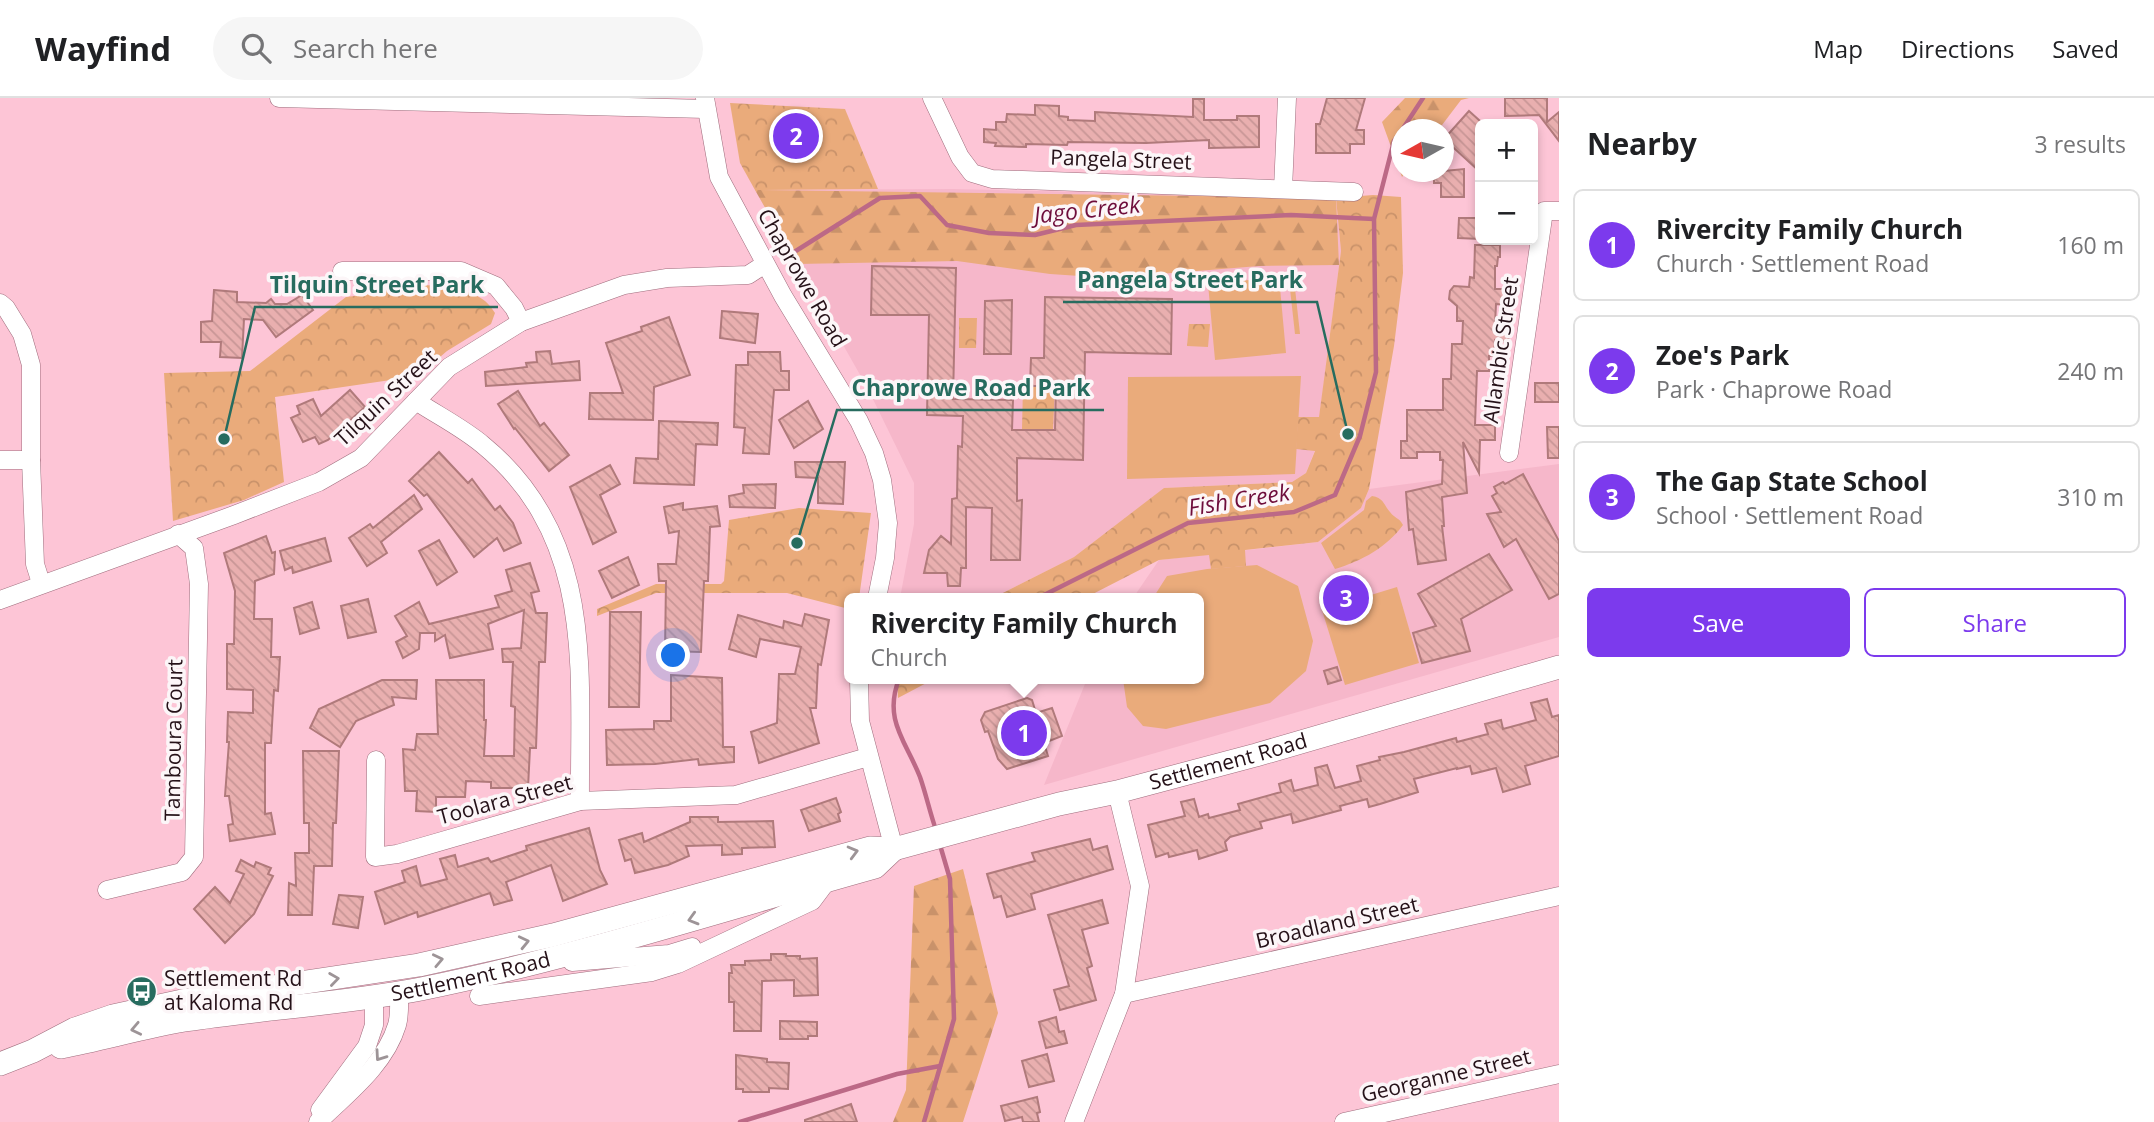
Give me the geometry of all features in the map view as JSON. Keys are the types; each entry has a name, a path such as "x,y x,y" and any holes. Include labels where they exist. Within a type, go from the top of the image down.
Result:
{"main road":[{"name":"Settlement Road","path":"0,1064 93,1022 142,1009 382,971 553,935 870,848 894,849 1256,755 1559,667"},
{"name":"Settlement Road","path":"33,1051 186,1020 399,993 502,970 875,867 894,849"},
{"path":"689,898 735,896 809,875 820,876 827,881"},
{"path":"374,997 382,971 394,981 399,993"}],"street":[{"path":"279,98 705,104"},
{"name":"Pangela Street","path":"932,98 960,158 972,173 992,179 1354,192"},
{"path":"1283,189 1287,98"},
{"name":"Chaprowe Road","path":"705,104 719,177 765,264 859,421 874,453 882,480 888,523 878,593"},
{"name":"Allambic Street","path":"1509,453 1552,211"},
{"name":"Tilquin Street","path":"0,600 319,482 361,458 449,367 521,322 624,285 667,278 748,275 765,264"},
{"path":"342,271 461,271 496,286 521,322"},
{"path":"0,303 22,334 31,365 35,564 41,583"},
{"path":"415,401 482,444 522,483 545,517 563,557 576,618 579,647 580,801"},
{"path":"0,460 31,460"},
{"name":"Tamboura Court","path":"107,890 182,872 194,857 199,584 194,548 178,534"},
{"path":"859,684 860,721 894,849"},
{"name":"Toolara Street","path":"376,760 375,857 397,854 580,801 736,795 868,757"},
{"path":"1074,1122 1124,994 1140,886 1117,792"},
{"path":"479,996 652,972 678,964 812,901 827,881"},
{"name":"Broadland Street","path":"1124,994 1559,896"},
{"path":"502,970 669,954 686,950 714,937 739,934"},
{"path":"318,1122 384,1052 397,1024 399,993"},
{"path":"312,1122 367,1046 374,1025 374,997"},
{"name":"Georganne Street","path":"1344,1122 1559,1074"}],"shaded area":[{"path":"952,189 1336,198 1341,251 1315,450 1306,473 1292,482 1165,488 1074,557 1003,593 901,593 914,524 914,483 867,387 755,190"},
{"path":"1559,464 1559,637 1044,785 1085,684 1204,684 1204,593 1136,593 1159,560 1318,542 1361,508 1369,489"}],"green space":[{"path":"1405,98 1469,98 1461,100 1447,119 1391,119 1391,147 1382,122"},
{"path":"730,103 845,109 878,189 755,190 740,163"},
{"path":"755,190 1336,198 1339,265 1259,266 1110,278 1050,274 957,261 797,264"},
{"path":"1373,195 1401,197 1403,273 1394,346 1369,489 1361,508 1318,542 1245,550 1246,566 1211,569 1209,555 1159,560 1095,593 1003,593 1074,557 1164,488 1292,482 1306,473 1315,451 1296,449 1298,417 1319,417 1341,251 1336,198"},
{"path":"1279,277 1286,353 1215,360 1208,284"},
{"path":"1294,279 1300,334 1295,334 1289,280"},
{"path":"448,285 474,294 486,302 495,313 491,324 447,351 418,376 275,397 284,482 244,500 173,521 164,373 250,371 346,297 363,295 373,286"},
{"path":"959,318 977,318 976,348 959,348"},
{"path":"1189,324 1210,324 1208,347 1187,346"},
{"path":"1301,376 1295,474 1127,479 1128,377"},
{"path":"1023,386 1055,388 1053,429 1022,429"},
{"path":"1372,496 1381,500 1403,525 1373,552 1335,569 1321,543 1364,510 1366,501"},
{"path":"799,508 871,513 860,593 844,593 844,608 787,593 656,593 597,616 597,609 656,584 721,584 724,581 729,520"},
{"path":"1257,565 1298,586 1313,641 1306,671 1270,703 1166,729 1143,726 1127,707 1124,684 1204,684 1204,593 1156,593 1167,576"},
{"path":"1397,587 1419,663 1345,685 1322,610"},
{"path":"897,684 925,684 898,698"},
{"path":"963,869 998,1013 963,1122 893,1122 906,1090 914,886"}],"building":[{"path":"1327,98 1365,98 1356,130 1364,130 1364,144 1350,144 1350,153 1316,153 1316,124 1320,124"},
{"path":"1505,98 1547,98 1547,122 1559,112 1559,141 1539,115 1505,116"},
{"path":"1193,99 1204,99 1204,120 1237,120 1237,116 1259,116 1259,147 1209,148 1209,140 1146,143 1068,142 1067,145 1026,144 1026,147 995,146 996,143 984,142 984,129 996,130 996,122 1006,122 1007,114 1035,115 1035,105 1059,106 1059,116 1068,117 1068,120 1095,121 1095,112 1193,117"},
{"path":"1469,111 1478,119 1475,119 1475,167 1454,148 1454,128"},
{"path":"1464,169 1464,197 1441,197 1441,183 1434,182 1454,182 1454,170"},
{"path":"1459,218 1475,218 1475,239 1458,238"},
{"path":"1475,245 1500,245 1500,257 1495,266 1495,289 1514,289 1513,305 1496,304 1495,325 1510,328 1508,342 1495,340 1494,356 1489,356 1489,371 1477,371 1475,425 1495,425 1495,440 1480,440 1479,473 1463,442 1467,493 1442,497 1446,560 1418,564 1413,529 1409,530 1406,492 1442,484 1443,460 1440,460 1440,452 1417,452 1417,458 1401,458 1401,441 1407,441 1407,410 1443,410 1443,379 1451,379 1452,344 1462,344 1463,321 1457,321 1457,306 1449,299 1450,291 1454,286 1469,287 1470,277 1474,278"},
{"path":"872,266 956,268 953,399 1013,400 1012,430 1055,430 1056,386 1030,386 1031,358 1044,358 1045,297 1172,299 1171,354 1085,352 1083,460 1017,458 1017,501 1022,500 1020,560 991,560 992,508 966,507 966,568 961,568 960,586 948,586 947,573 924,573 929,550 941,536 951,544 952,499 957,498 958,446 962,447 963,416 927,415 929,315 871,315"},
{"path":"214,290 237,292 237,302 266,303 271,299 275,304 287,304 302,295 313,310 276,337 263,320 244,319 242,358 220,357 221,342 201,342 201,322 212,321"},
{"path":"1012,300 1011,354 984,354 985,301"},
{"path":"722,311 758,314 755,343 720,338"},
{"path":"669,317 690,375 654,387 653,420 589,419 590,393 623,393 606,343 642,331 641,327"},
{"path":"550,351 552,364 579,361 580,380 486,386 485,372 527,367 526,363 537,362 536,352"},
{"path":"748,352 780,352 781,371 789,371 789,390 774,390 769,454 743,453 745,428 734,427 736,365 748,365"},
{"path":"1535,383 1559,383 1559,402 1535,402"},
{"path":"350,390 365,407 328,440 319,444 315,437 303,442 291,418 300,414 297,406 313,399 321,416"},
{"path":"518,391 540,426 544,423 569,455 549,471 514,429 498,404"},
{"path":"808,401 823,429 794,448 779,420"},
{"path":"659,421 718,423 717,445 696,444 694,485 634,483 636,458 658,459"},
{"path":"1547,427 1559,427 1559,458 1548,458"},
{"path":"439,452 468,483 472,479 495,510 500,506 513,523 521,543 504,551 497,538 474,557 427,494 424,496 409,481"},
{"path":"795,462 845,462 843,504 818,503 818,478 796,477"},
{"path":"610,465 620,484 600,495 616,532 593,544 570,487"},
{"path":"1523,474 1559,541 1559,594 1549,599 1516,539 1504,547 1487,514 1501,512 1492,496 1497,493 1494,487"},
{"path":"776,484 775,508 730,507 729,496 744,493 743,485"},
{"path":"414,495 422,509 381,542 387,553 367,566 349,538 370,524 373,528"},
{"path":"683,503 683,510 717,506 720,526 710,527 708,581 704,581 701,652 665,651 666,581 659,581 658,564 676,564 679,531 669,533 664,507"},
{"path":"266,536 272,553 275,552 274,574 255,581 254,619 272,619 271,657 280,657 278,691 274,690 271,743 265,743 265,814 271,813 275,834 230,841 228,825 233,824 229,796 225,796 228,712 253,713 253,690 227,689 227,644 234,644 235,591 224,553"},
{"path":"325,538 331,561 293,573 292,567 285,570 280,551"},
{"path":"439,540 457,572 437,585 419,551"},
{"path":"1489,554 1512,590 1461,619 1470,651 1422,663 1413,633 1436,626 1418,594"},
{"path":"628,557 639,585 612,598 599,571"},
{"path":"530,563 539,591 531,593 536,613 547,613 545,662 539,662 536,748 530,748 528,788 491,788 491,782 466,781 465,797 436,797 436,812 416,811 417,791 405,791 403,749 415,750 417,734 438,734 436,680 484,680 484,756 514,756 515,707 511,706 513,662 503,662 502,649 521,648 524,610 488,624 493,649 450,658 445,635 435,641 435,633 420,633 419,649 403,658 396,642 407,636 395,616 419,602 429,624 499,607 495,596 512,591 506,570"},
{"path":"368,599 376,632 348,638 341,606"},
{"path":"312,602 319,628 300,634 294,608"},
{"path":"610,612 641,612 639,707 609,707"},
{"path":"805,614 829,620 821,665 818,664 816,708 810,708 819,743 759,763 751,732 777,723 779,674 795,674 801,647 760,639 756,657 729,649 738,615 783,628 784,621 802,626"},
{"path":"1337,667 1341,680 1328,684 1324,671"},
{"path":"671,675 722,678 723,747 734,747 734,762 699,765 698,759 655,764 607,765 606,730 654,729 654,721 671,721"},
{"path":"382,680 417,680 416,699 392,697 394,705 356,721 340,747 310,728 319,709"},
{"path":"1027,698 1032,700 1036,713 1052,708 1062,736 1044,743 1048,756 1007,769 998,759 981,720 985,712"},
{"path":"1547,699 1552,717 1559,715 1559,756 1525,766 1530,784 1503,792 1496,768 1472,774 1470,766 1457,768 1414,779 1418,792 1380,804 1369,807 1367,799 1340,806 1341,810 1293,823 1291,814 1260,822 1262,828 1230,837 1225,842 1227,850 1199,859 1197,850 1169,857 1168,853 1156,857 1148,825 1185,816 1181,802 1194,799 1199,817 1208,814 1209,818 1240,810 1238,804 1281,792 1279,784 1291,780 1294,791 1318,785 1315,768 1327,765 1335,788 1361,781 1357,766 1380,760 1379,757 1456,738 1457,742 1488,734 1485,724 1501,720 1503,729 1536,720 1531,703"},
{"path":"303,751 339,751 336,823 333,823 332,866 314,866 312,915 288,915 289,883 296,886 295,853 309,853 309,823 304,823"},
{"path":"836,798 841,812 838,814 840,821 809,831 801,810"},
{"path":"690,817 718,817 718,822 773,821 775,847 742,848 742,854 722,855 722,845 686,846 689,856 668,865 635,873 631,859 625,861 619,840 642,833 644,842 690,822"},
{"path":"589,828 600,870 607,884 563,901 551,865 506,882 512,900 494,905 490,893 418,917 417,912 385,924 375,892 405,882 402,871 416,866 421,886 447,879 440,859 455,855 458,867 488,858 491,862 527,850 526,846"},
{"path":"1090,839 1093,850 1107,846 1113,869 1031,894 1035,909 1007,917 1001,896 994,898 987,874 1035,861 1032,853"},
{"path":"241,860 254,867 256,862 271,868 268,874 273,876 254,914 225,943 194,909 215,887 230,903 244,874 236,871"},
{"path":"339,895 363,897 358,928 333,924"},
{"path":"1102,900 1108,923 1082,930 1092,966 1087,968 1096,1000 1060,1010 1054,990 1069,986 1048,915"},
{"path":"771,954 800,956 800,959 817,958 818,995 794,996 794,980 762,981 761,1031 734,1031 734,1002 729,1002 731,965 745,965 745,961 771,960"},
{"path":"1056,1017 1059,1032 1064,1031 1067,1043 1046,1048 1039,1022"},
{"path":"780,1021 817,1022 817,1036 808,1036 808,1039 780,1039"},
{"path":"1047,1054 1054,1081 1029,1087 1022,1061"},
{"path":"736,1055 767,1059 767,1062 789,1063 788,1089 769,1088 769,1092 743,1092 743,1089 736,1089"},
{"path":"1037,1097 1039,1122 1023,1122 1022,1117 1005,1121 1001,1106"},
{"path":"851,1104 857,1122 805,1122 805,1120"}],"waterway":[{"name":"Fish Creek","path":"1409,119 1423,98"},
{"name":"Fish Creek","path":"1048,593 1188,523 1294,512 1335,495 1360,436 1376,372 1374,219 1391,153"},
{"name":"Jago Creek","path":"791,254 880,198 920,196 947,225 989,233 1035,235 1076,225 1291,215 1374,219"},
{"name":"Fish Creek","path":"898,684 895,719 920,777 936,830"},
{"name":"Fish Creek","path":"924,1122 954,1019 950,879 940,845"},
{"path":"740,1122 897,1074 940,1066"}],"place":[{"name":"Zoe's Park","path":"796,136"},
{"name":"Pangela Street Park","path":"1348,434"},
{"name":"Tilquin Street Park","path":"224,439"},
{"name":"Chaprowe Road Park","path":"797,543"},
{"name":"The Gap State School","path":"1346,598"},
{"name":"Rivercity Family Church","path":"1024,733"},
{"name":"Settlement Rd at Kaloma Rd","path":"141,991"}]}
